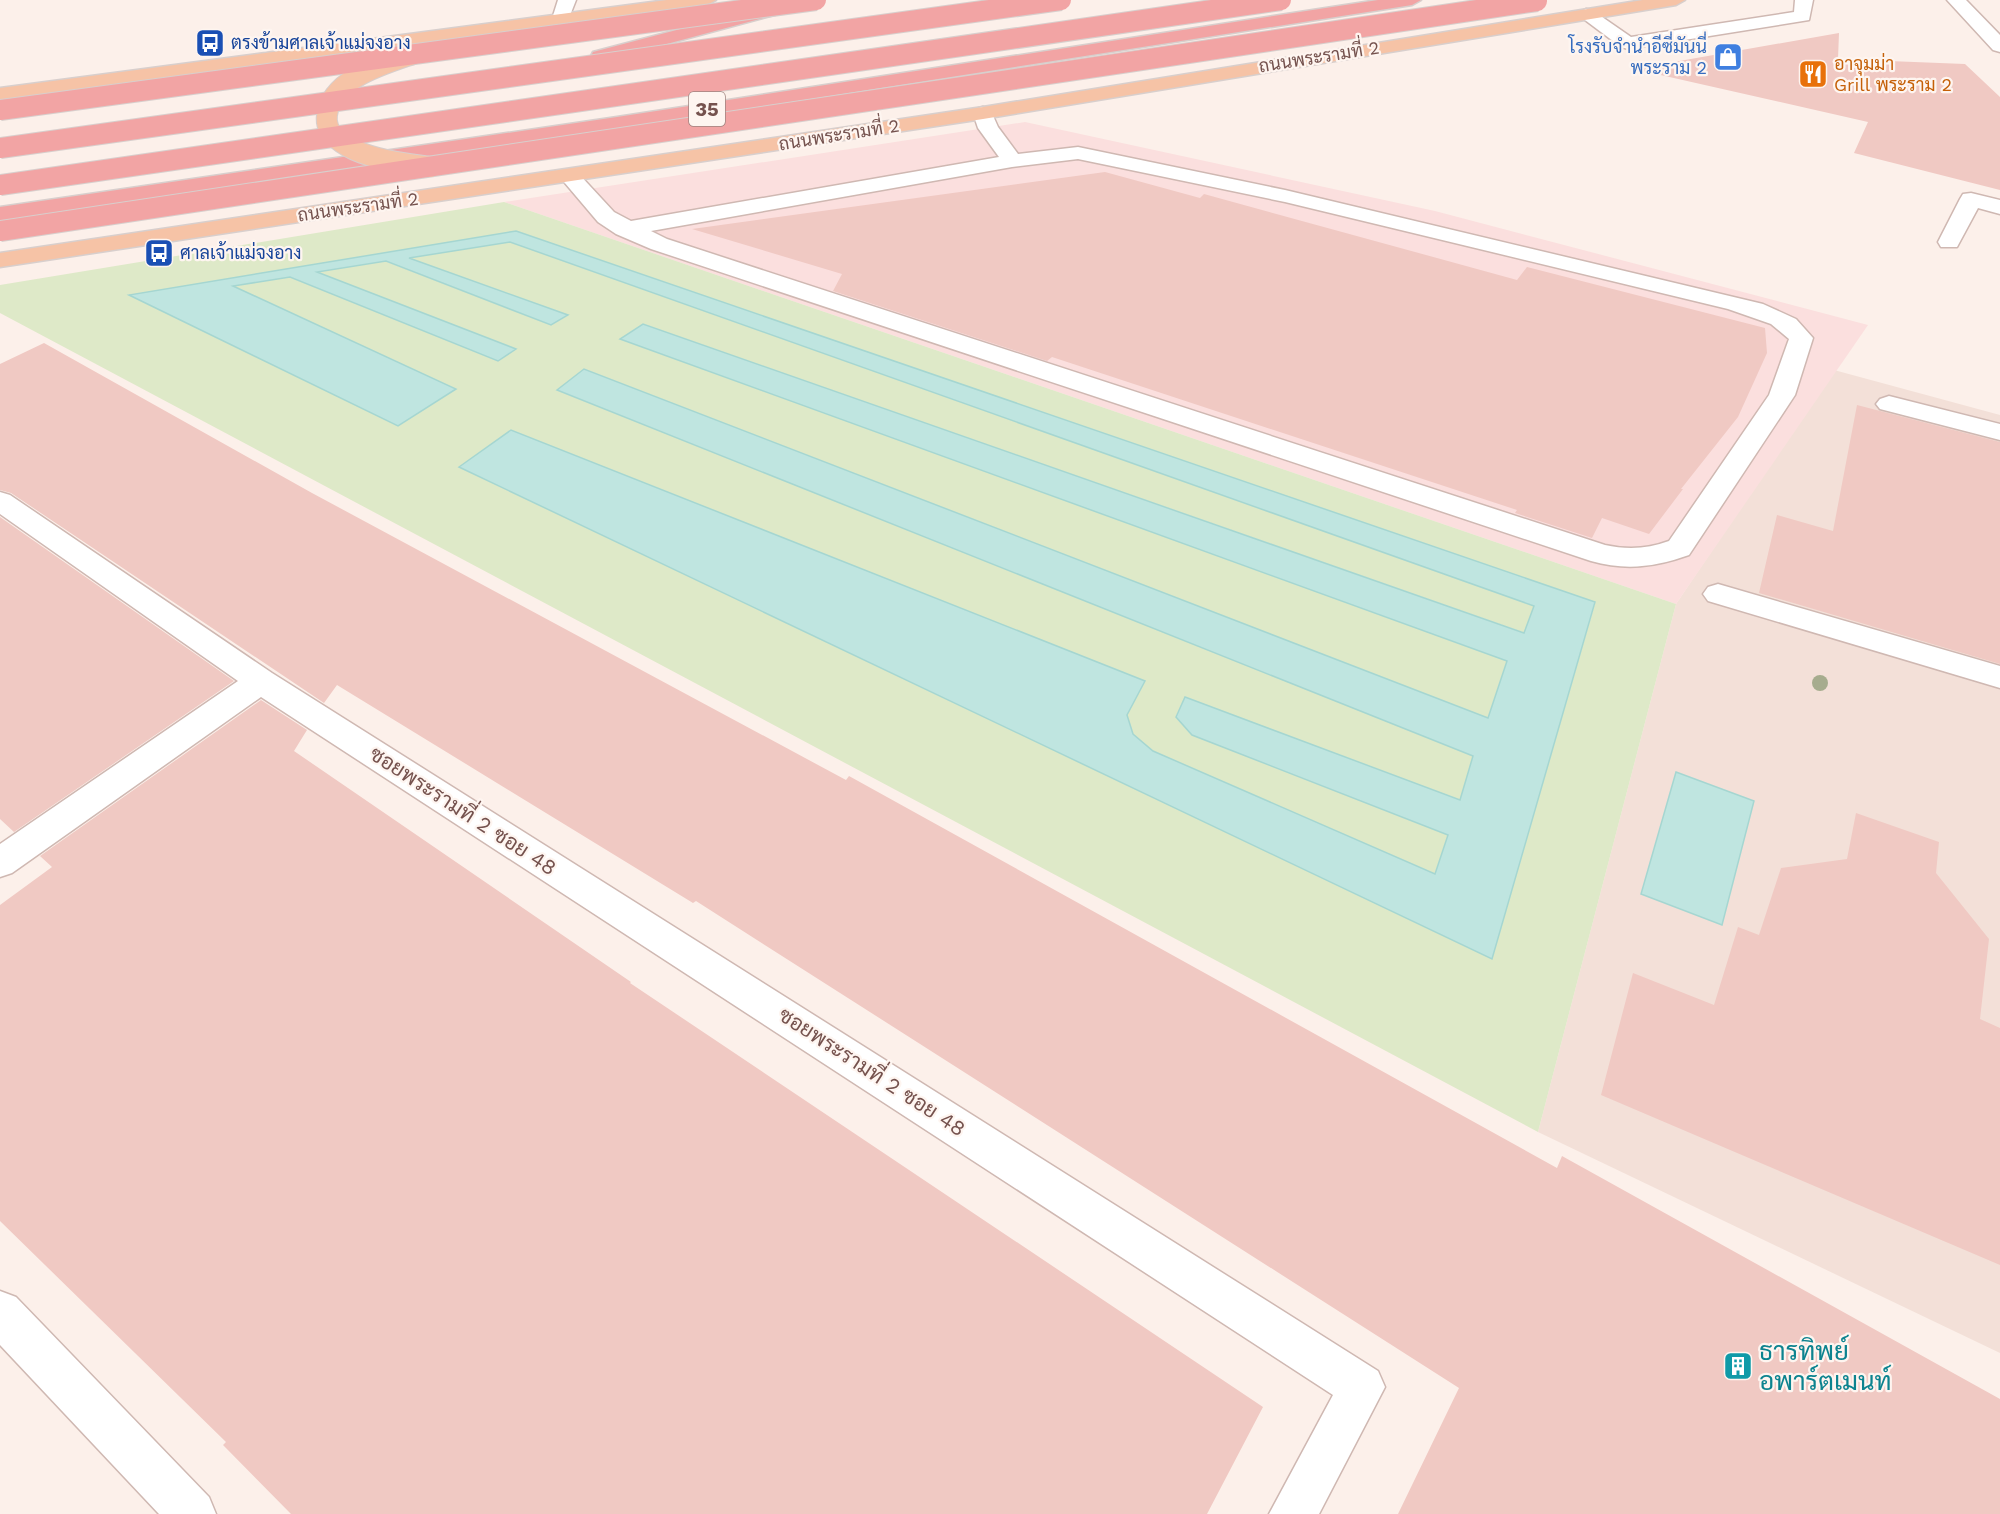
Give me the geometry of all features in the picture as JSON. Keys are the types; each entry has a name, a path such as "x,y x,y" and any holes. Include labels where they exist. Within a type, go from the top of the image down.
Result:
{"highway":[{"path":"600,56 810,0"},
{"path":"0,110 816,0"},
{"path":"0,138 1013,0"},
{"path":"0,148 1061,0"},
{"path":"0,185 1281,0"},
{"name":"ถนนพระรามที่ 2","path":"0,214 605,125 1412,0"},
{"path":"0,231 1541,1"}],"main road":[{"path":"0,94 707,0"},
{"name":"ถนนพระรามที่ 2","path":"0,260 983,113 1676,0"},
{"path":"413,54 378,67 351,82 333,99 326,119 332,136 355,150 392,161 430,167"}],"street":[{"path":"561,19 567,0"},
{"path":"1586,14 1628,43 1803,16 1804,0"},
{"path":"1956,0 1997,41"},
{"path":"983,113 988,128 1012,161"},
{"path":"570,176 606,218 624,229 659,244 1601,554 1629,560 1658,557 1680,548 1782,395 1801,338 1790,324 1768,313 1735,304 1249,188 1078,153 1012,161 624,229"},
{"path":"1249,188 1323,217 1523,273"},
{"path":"1949,242 1971,199 2000,207"},
{"path":"1889,404 2000,432"},
{"name":"ซอยพระรามที่ 2 ซอย 48","path":"0,501 261,681 1362,1387 1293,1514"},
{"path":"1718,594 2000,677"},
{"path":"0,863 261,681"},
{"path":"0,1313 192,1514"}],"shaded area":[{"path":"1025,122 1435,211 1868,325 1676,604 504,202"},
{"path":"1834,370 2000,415 2000,1353 1538,1132 1676,604"}],"green space":[{"path":"504,202 1676,604 1538,1132 0,313 0,285","holes":["516,231 1595,603 1492,958 459,467 1145,681 1127,715 1133,734 1153,751 1435,874 1448,835 1193,735 1176,716 1185,698 1460,801 1474,756 557,390 584,369 1488,718 1507,661 621,339 643,324 1525,633 1534,606 510,242 407,258 567,316 551,325 385,261 316,272 516,349 498,361 290,277 232,286"]}],"water":[{"path":"516,231 1595,602 1492,959 459,467 511,430 1145,681 1127,715 1133,734 1153,751 1435,874 1448,835 1192,735 1176,717 1185,697 1460,800 1473,756 557,390 584,369 1488,718 1507,661 620,339 643,324 1524,633 1534,606 510,242 409,258 568,315 551,325 386,261 317,272 516,349 498,361 290,277 233,286 456,389 398,426 129,295"},
{"path":"1676,772 1754,801 1722,925 1641,894"}],"building":[{"path":"1839,33 1838,59 1965,64 2000,97 2000,190 1854,153 1868,122 1634,69"},
{"path":"1105,172 1200,198 1204,194 1517,280 1527,267 1765,328 1767,353 1738,417 1649,534 1602,518 1592,538 1515,513 1517,510 1052,357 1047,361 833,291 842,274 692,229"},
{"path":"44,343 312,493 846,780 849,776 1557,1168 1562,1156 2000,1399 2000,1514 1398,1514 1459,1388 696,901 693,903 337,685 324,703 11,493 0,490 0,364"},
{"path":"1857,405 2000,442 2000,664 1759,593 1777,515 1833,531"},
{"path":"0,517 234,681 14,832 0,819"},
{"path":"261,700 307,730 294,751 630,983 1263,1407 1207,1514 291,1514 223,1445 226,1442 0,1221 0,905 52,867 40,856"},
{"path":"1856,813 1939,842 1936,873 1989,939 1980,1019 2000,1028 2000,1265 1601,1095 1633,973 1714,1005 1738,927 1759,935 1781,868 1847,859"}],"place":[{"name":"ตรงข้ามศาลเจ้าแม่จงอาง","path":"210,43"},
{"name":"โรงรับจำนำอีซี่มันนี่ พระราม 2","path":"1728,57"},
{"name":"อาจุมม่า Grill พระราม 2","path":"1813,74"},
{"name":"ศาลเจ้าแม่จงอาง","path":"159,253"},
{"name":"ธารทิพย์ อพาร์ตเมนท์","path":"1738,1366"}]}
